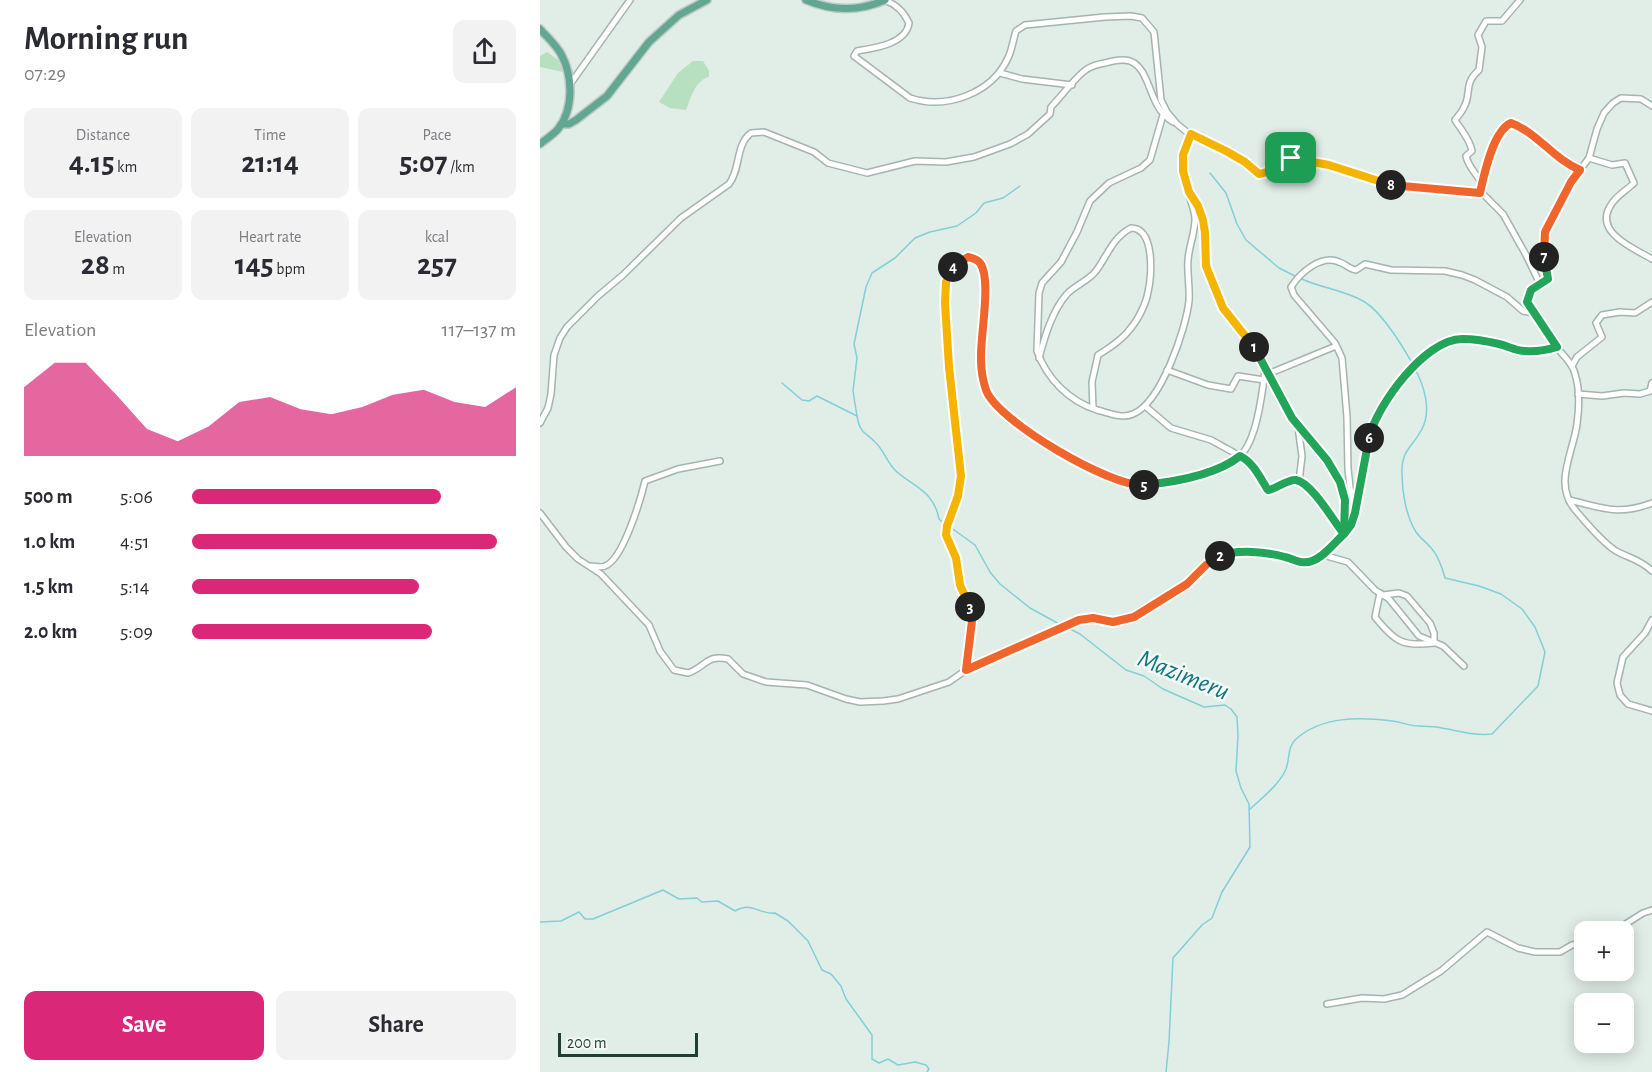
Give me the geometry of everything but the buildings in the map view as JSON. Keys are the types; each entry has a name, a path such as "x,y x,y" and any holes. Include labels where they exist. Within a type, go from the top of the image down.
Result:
{"main road":[{"path":"562,124 569,124 576,120 607,96 649,42 679,15 707,0"},
{"path":"806,0 828,8 845,9 861,9 884,0"},
{"path":"540,29 560,51 571,83 570,97 562,124 557,131 540,144"}],"street":[{"path":"571,83 630,0"},
{"path":"884,0 891,2 904,15 909,23 907,33 899,39 857,51 854,56 910,98 945,101 982,89 1000,73 1008,59 1016,31 1025,24 1105,16 1139,17 1154,32 1161,100 1176,124"},
{"path":"1482,184 1477,173 1467,164 1466,156 1472,151 1472,147 1455,120 1466,106 1466,93 1471,77 1479,70 1482,47 1478,35 1486,21 1502,21 1520,0"},
{"path":"540,423 548,408 551,394 554,355 567,327 681,218 729,184 733,179 744,140 751,133 764,132 814,152 828,163 864,173 915,161 959,160 1010,144 1028,134 1050,114 1051,107 1090,68 1114,60 1127,59 1135,63 1143,72 1154,101 1163,115 1191,134 1245,162 1259,174 1267,172 1285,159 1299,158 1391,185 1480,193 1503,214 1540,284"},
{"path":"1000,73 1022,79 1072,85"},
{"path":"1652,106 1641,99 1617,99 1604,113 1596,129 1589,158 1571,182 1545,232 1543,250 1548,277 1528,295 1527,305 1572,366 1576,377 1577,423 1564,481 1569,500 1576,512 1617,551 1642,561 1652,571"},
{"path":"1163,115 1150,160 1141,168 1113,181 1090,201 1061,262 1042,283 1038,304 1040,315 1037,351 1052,378 1069,397 1093,408 1116,415 1127,416 1137,412 1145,406 1180,343 1188,309 1187,261 1195,219 1184,177 1183,161 1191,134"},
{"path":"1480,193 1493,145 1504,126 1511,123 1522,127 1561,161 1580,170"},
{"path":"1589,158 1612,165 1625,163 1634,183 1613,202 1606,216 1608,227 1621,242 1652,259"},
{"path":"1189,192 1203,220 1206,266 1209,277 1226,312 1250,340 1298,425 1327,460 1341,485 1346,505 1345,533"},
{"path":"1040,358 1044,338 1059,305 1069,293 1092,275 1118,236 1131,228 1138,230 1150,249 1148,295 1131,328 1123,337 1098,355 1092,382 1093,408"},
{"path":"966,670 972,629 971,613 960,585 956,558 946,535 958,496 961,476 949,367 945,303 946,282 957,263 968,257 978,260 981,264 985,290 981,360 986,392 993,402 1021,427 1072,459 1116,480 1135,486 1156,484 1204,473 1225,466 1240,456 1247,448 1254,429 1267,372 1336,346"},
{"path":"1345,533 1351,496 1342,358 1336,346 1293,295 1291,287 1306,270 1329,259 1356,270 1365,264 1391,270 1454,273 1475,280 1507,297 1523,311 1533,313"},
{"path":"1572,366 1577,357 1602,337 1596,323 1602,315 1635,312 1652,302"},
{"path":"540,513 566,547 578,559 601,574 649,625 663,656 674,670 680,673 694,671 711,658 725,658 743,674 766,682 807,685 860,702 898,699 950,682 966,670 1079,620 1093,618 1113,622 1134,617 1187,584 1206,565 1225,554 1239,552 1271,554 1302,563 1311,562 1323,555 1345,533 1355,513 1373,424 1392,392 1418,362 1443,344 1460,339 1492,342 1525,351 1557,347"},
{"path":"1167,370 1198,382 1231,389 1239,376 1264,380"},
{"path":"1578,394 1602,396 1624,393 1640,394 1650,391 1652,383"},
{"path":"1145,406 1171,428 1211,440 1247,460 1260,475 1268,490 1293,480 1299,482 1323,505 1345,533"},
{"path":"1298,425 1302,456 1299,482"},
{"path":"590,566 604,567 613,560 639,507 645,481 678,469 720,461"},
{"path":"1569,500 1617,511 1634,510 1652,503"},
{"path":"1323,555 1348,562 1382,594 1419,636 1444,647 1464,666"},
{"path":"1382,594 1399,593 1407,596 1430,623 1434,633 1434,643"},
{"path":"1382,594 1375,617 1386,631 1397,640 1414,646 1434,643"},
{"path":"1652,620 1645,633 1623,657 1617,683 1620,694 1629,704 1652,711"},
{"path":"1629,921 1643,912 1652,910"},
{"path":"1327,1004 1362,998 1384,999 1402,995 1441,971 1487,932 1518,948 1537,952 1560,952 1574,945"}],"green space":[{"path":"547,52 558,60 563,72 540,67 540,56"},
{"path":"693,61 703,61 709,71 709,77 697,86 686,110 670,108 659,102 678,73"}],"waterway":[{"path":"1210,173 1226,193 1237,224 1246,240 1279,268 1297,277"},
{"path":"857,416 853,391 857,358 854,344 866,287 872,273 895,258 915,238 957,226 976,213 984,203 1003,198 1020,186"},
{"path":"1302,279 1348,294 1370,306 1390,329 1412,363"},
{"path":"1249,810 1270,791 1283,775 1293,742 1306,731 1317,726 1341,720 1367,719 1437,727 1473,734 1492,734 1538,686 1545,652 1535,627 1522,609 1501,594 1445,578 1437,555 1416,532 1410,519 1404,496 1402,466 1405,454 1422,429 1426,414 1424,390 1414,367"},
{"name":"Mazimeru","path":"782,383 802,400 809,401 817,396 857,416 863,431 878,445 897,472 929,496 939,519 946,525"},
{"name":"Mazimeru","path":"950,527 975,545 990,572 1000,584 1030,608 1061,625"},
{"name":"Mazimeru","path":"1066,627 1080,634 1126,670 1144,676 1163,689 1204,707 1225,705 1237,717 1236,771 1249,804 1250,847 1222,892 1212,918 1202,925 1173,958 1166,1072"},
{"path":"540,922 561,921 579,912 585,919 593,919 663,890 679,899 697,898 702,902 718,901 735,911 747,907 775,913 788,921 808,941 822,970 831,974 841,986 846,999 872,1035 872,1059 879,1063 888,1059 898,1065 915,1062 926,1065 929,1069 927,1072"}],"route":[{"path":"1291,158 1259,174 1245,162 1191,134 1183,157 1184,177 1203,220 1206,266 1209,277 1223,308 1258,353 1292,418 1327,460 1341,485 1346,505 1344,534 1314,561 1302,563 1271,554 1239,552 1225,554 1206,565 1187,584 1134,617 1113,622 1093,618 1079,620 966,670 972,629 971,613 960,585 956,558 946,535 958,496 961,476 949,367 945,303 946,282 957,263 968,257 978,260 981,264 985,290 981,360 986,392 993,402 1021,427 1072,459 1116,480 1135,486 1179,480 1212,471 1233,462 1240,456 1247,460 1260,475 1268,490 1293,480 1299,482 1323,505 1344,534 1351,525 1355,513 1373,424 1392,392 1418,362 1443,344 1460,339 1492,342 1525,351 1557,347 1527,305 1527,300 1531,290 1548,279 1543,250 1545,232 1571,182 1580,170 1555,157 1522,127 1511,123 1504,126 1493,145 1480,193 1391,185 1372,177 1308,159 1291,158"}]}
